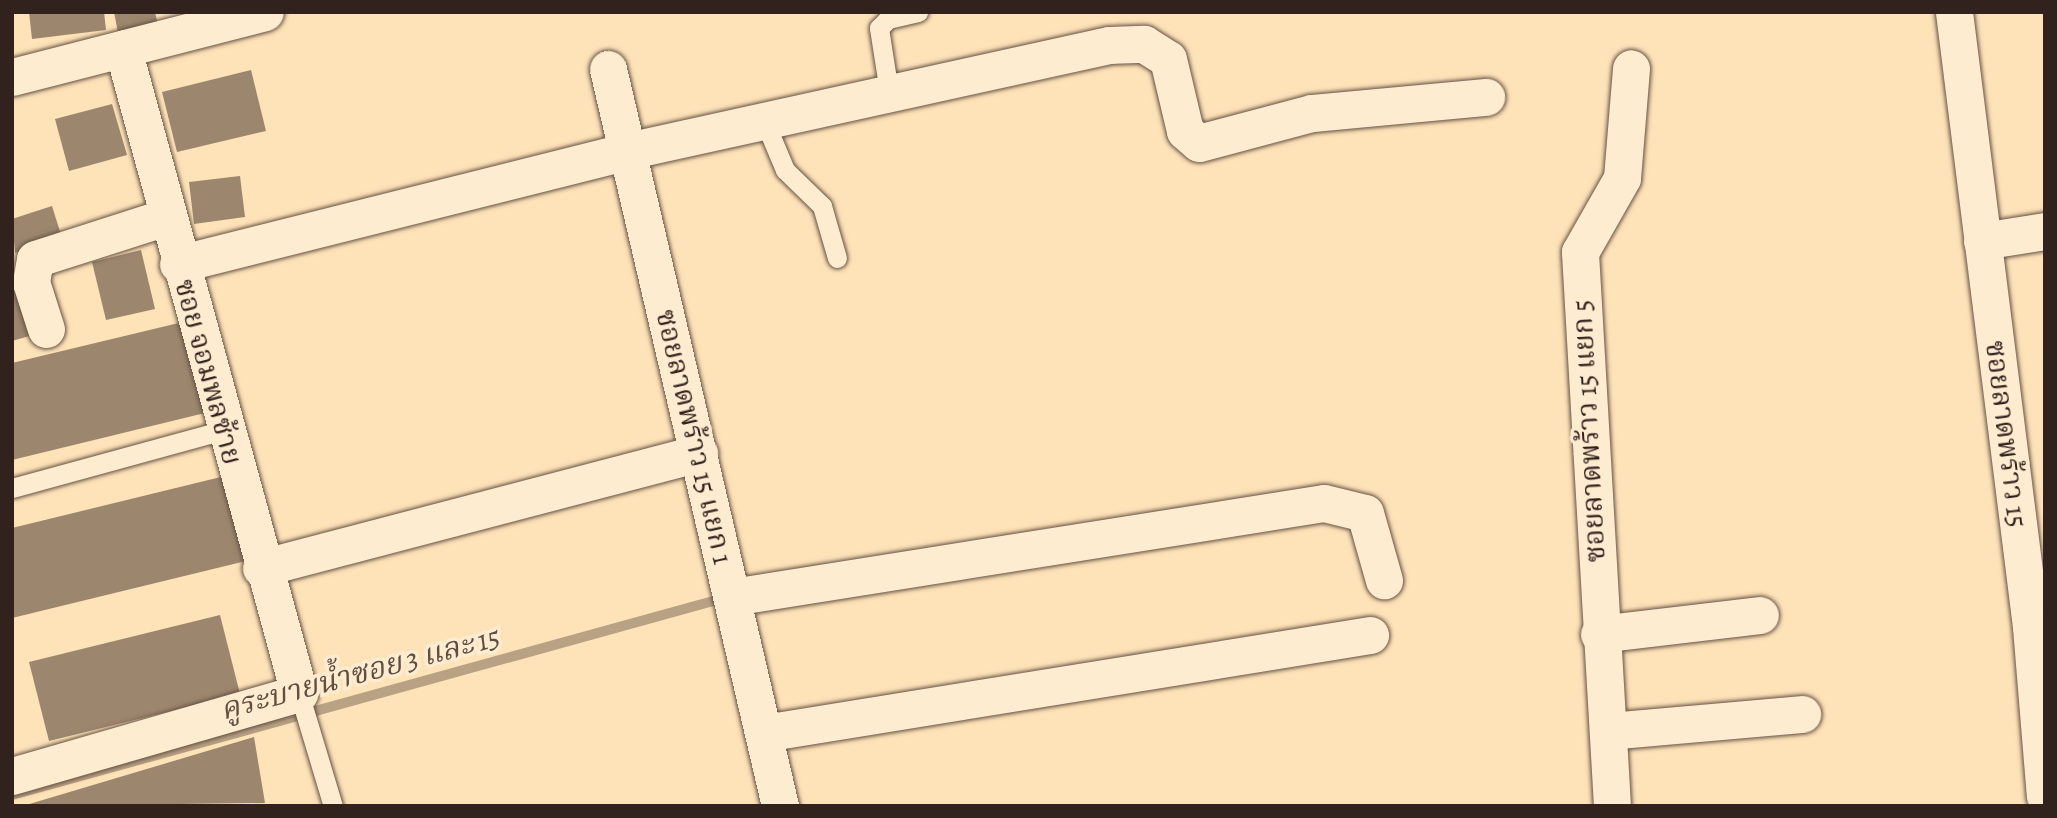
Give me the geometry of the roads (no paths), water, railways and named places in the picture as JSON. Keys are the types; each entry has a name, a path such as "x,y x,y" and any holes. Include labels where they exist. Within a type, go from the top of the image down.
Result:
{"street":[{"path":"12,77 265,12"},
{"name":"ซอยลาดพร้าว 15","path":"1954,12 2045,796"},
{"path":"178,264 627,151 1109,46 1144,44 1168,59 1185,131 1199,143 1312,113 1486,97"},
{"name":"ซอย จอมพลซ้าย","path":"123,49 178,264 261,568 302,705"},
{"name":"ซอยลาดพร้าว 15 แยก 5","path":"1612,806 1599,634 1580,252 1622,178 1631,68"},
{"name":"ซอยลาดพร้าว 15 แยก 1","path":"608,69 780,806"},
{"path":"47,329 31,282 35,259 166,217"},
{"path":"1982,241 2045,231"},
{"path":"261,568 699,453"},
{"path":"732,597 1324,503 1365,513 1384,580"},
{"path":"1599,634 1759,615"},
{"path":"764,733 1370,635"},
{"path":"12,776 302,705"},
{"path":"1608,730 1802,714"}],"lane":[{"path":"889,92 879,28 888,19 918,12"},
{"path":"764,120 785,170 822,206 837,258"},
{"path":"12,488 224,430"},
{"path":"302,705 333,806"}],"waterway":[{"name":"คูระบายน้ำซอย 3 และ 15","path":"12,795 720,599"}]}
